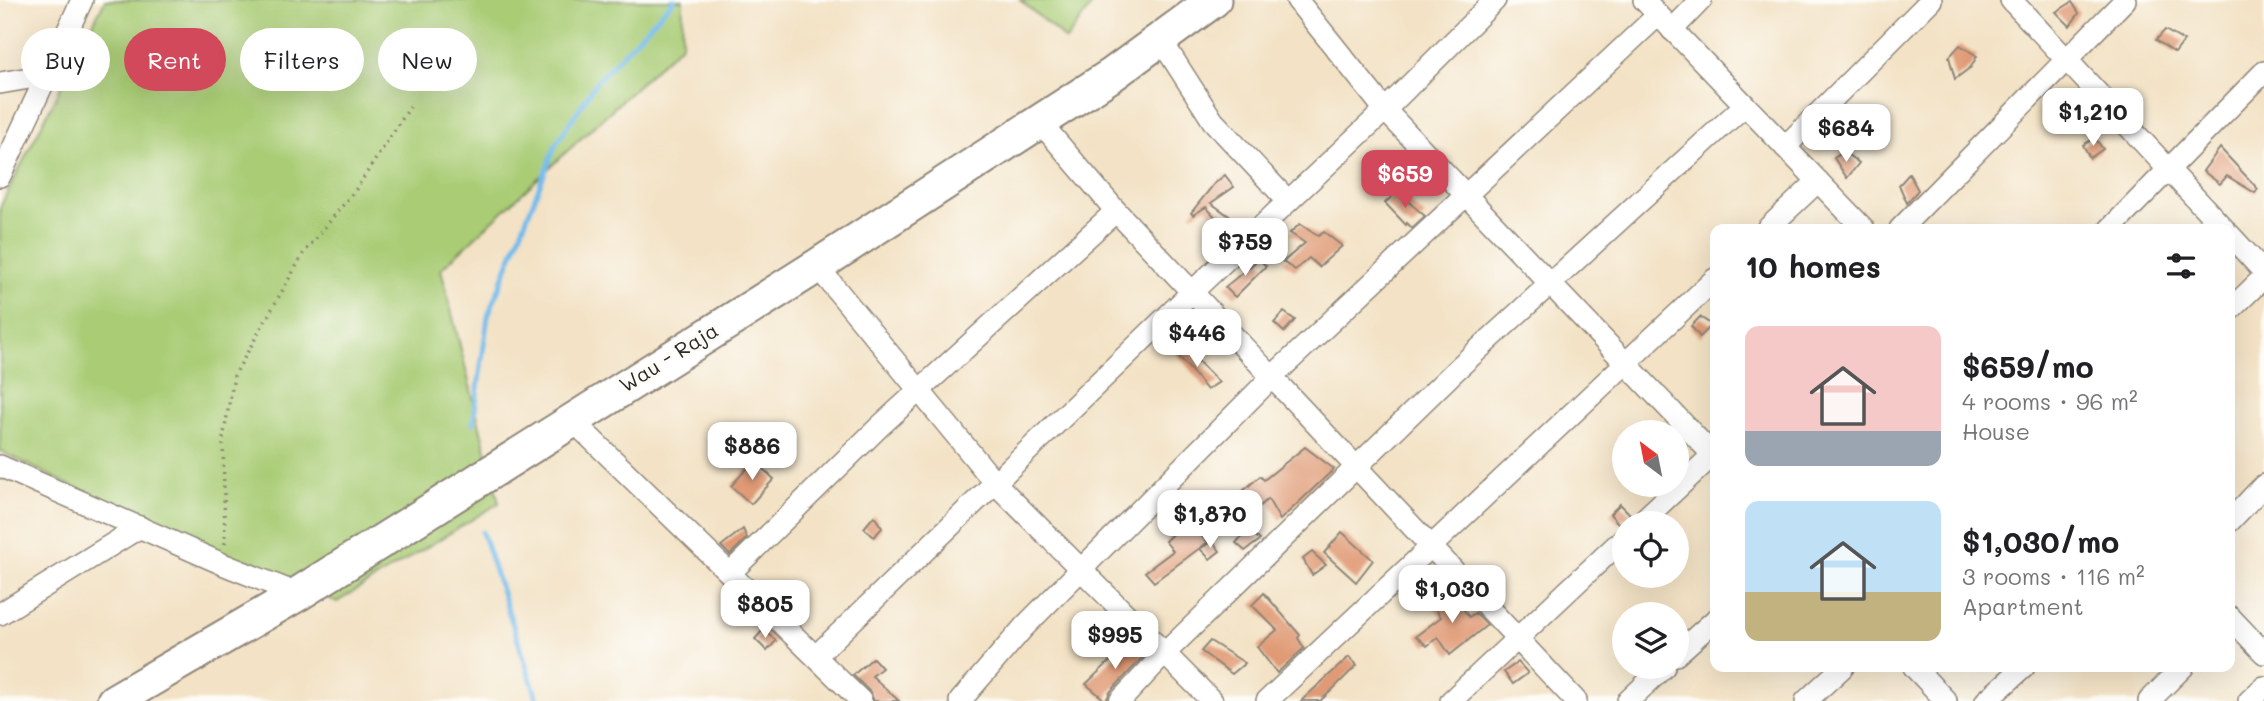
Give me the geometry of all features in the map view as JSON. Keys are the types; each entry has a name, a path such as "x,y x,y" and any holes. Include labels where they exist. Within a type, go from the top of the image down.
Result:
{"main road":[{"name":"Wau - Raja","path":"114,701 298,594 817,266 1113,74 1214,0"}],"street":[{"path":"1297,0 1385,110 1710,451"},
{"path":"816,656 1192,292 1385,110 1495,0"},
{"path":"960,701 1024,627 1272,377 1658,15 1702,0"},
{"path":"1785,147 1931,0"},
{"path":"2011,0 2219,224"},
{"path":"1905,224 2125,0"},
{"path":"67,28 78,2"},
{"path":"1658,15 1859,224"},
{"path":"1161,40 1213,121 1288,201"},
{"path":"2115,224 2264,72"},
{"path":"0,83 21,79"},
{"path":"0,176 40,91"},
{"path":"1120,701 1165,653 1456,370 1745,105"},
{"path":"1040,122 1116,211 1576,701"},
{"path":"1773,224 1818,181"},
{"path":"730,573 829,474 1116,211"},
{"path":"2235,241 2264,274 2235,305"},
{"path":"817,266 996,484 1212,701"},
{"path":"1267,701 1710,284"},
{"path":"571,419 861,701"},
{"path":"1653,511 1710,459"},
{"path":"0,466 225,565 298,594"},
{"path":"2235,516 2264,485"},
{"path":"0,614 140,527"},
{"path":"1451,701 1612,549"},
{"path":"1689,643 1710,624"},
{"path":"2235,624 2264,653"},
{"path":"1806,701 1838,672"},
{"path":"1919,672 1946,701"},
{"path":"1986,701 2018,672"},
{"path":"2149,701 2178,672"},
{"path":"1628,701 1651,679"},
{"path":"2249,701 2264,687"}],"path":[{"path":"225,565 223,439 234,376 303,254 356,189 410,107"}],"green space":[{"path":"105,0 683,0 682,44 441,269 499,503 337,602 128,514 0,451 0,207 59,91 110,91 110,28 91,28"},
{"path":"1020,0 1095,0 1066,40"}],"building":[{"path":"2072,2 2079,13 2070,26 2056,12"},
{"path":"2165,30 2184,41 2175,53 2156,40"},
{"path":"1960,45 1977,56 1971,67 1955,79 1949,57"},
{"path":"2095,138 2103,149 2090,158 2083,145"},
{"path":"2220,148 2258,189 2255,193 2227,176 2220,184 2203,171"},
{"path":"1844,152 1859,163 1847,178 1834,158"},
{"path":"1909,174 1918,190 1907,203 1899,185"},
{"path":"1225,175 1234,187 1211,203 1243,226 1233,236 1206,207 1193,215 1191,213 1214,184"},
{"path":"1397,192 1425,216 1412,228 1385,203"},
{"path":"1300,224 1318,236 1324,232 1342,246 1319,267 1309,258 1295,270 1283,262 1305,243 1290,233"},
{"path":"1259,259 1266,266 1235,297 1225,287"},
{"path":"1284,312 1295,320 1284,332 1274,323"},
{"path":"1700,317 1710,324 1700,337 1691,326"},
{"path":"1184,347 1219,382 1207,390 1176,353"},
{"path":"1305,447 1334,469 1280,520 1268,499 1258,508 1243,491 1260,476 1264,480"},
{"path":"754,461 774,479 751,504 731,486"},
{"path":"1620,504 1627,511 1613,511"},
{"path":"874,516 882,528 874,537 864,528"},
{"path":"1186,521 1208,542 1154,582 1145,572 1173,551 1165,541"},
{"path":"743,529 747,538 730,555 721,546"},
{"path":"1248,529 1260,540 1245,551 1236,543"},
{"path":"1342,532 1373,560 1356,582 1324,553"},
{"path":"1212,541 1220,551 1210,559 1200,549"},
{"path":"1312,552 1326,565 1312,575 1303,559"},
{"path":"1450,591 1469,617 1475,613 1487,625 1450,655 1438,637 1427,646 1416,636 1441,617 1432,604"},
{"path":"1264,593 1300,635 1298,638 1304,648 1277,673 1257,647 1277,630 1252,605"},
{"path":"764,629 776,641 767,651 755,639"},
{"path":"1210,641 1245,663 1232,674 1201,651"},
{"path":"1130,642 1144,656 1110,692 1106,701 1086,684"},
{"path":"1349,657 1357,665 1331,691 1320,701 1301,701"},
{"path":"873,658 882,668 872,676 899,701 874,701 870,692 853,675"},
{"path":"1518,662 1528,673 1513,684 1504,672"}],"waterway":[{"path":"473,424 488,316 556,144 597,81 674,0"},
{"path":"482,532 538,701"}]}
